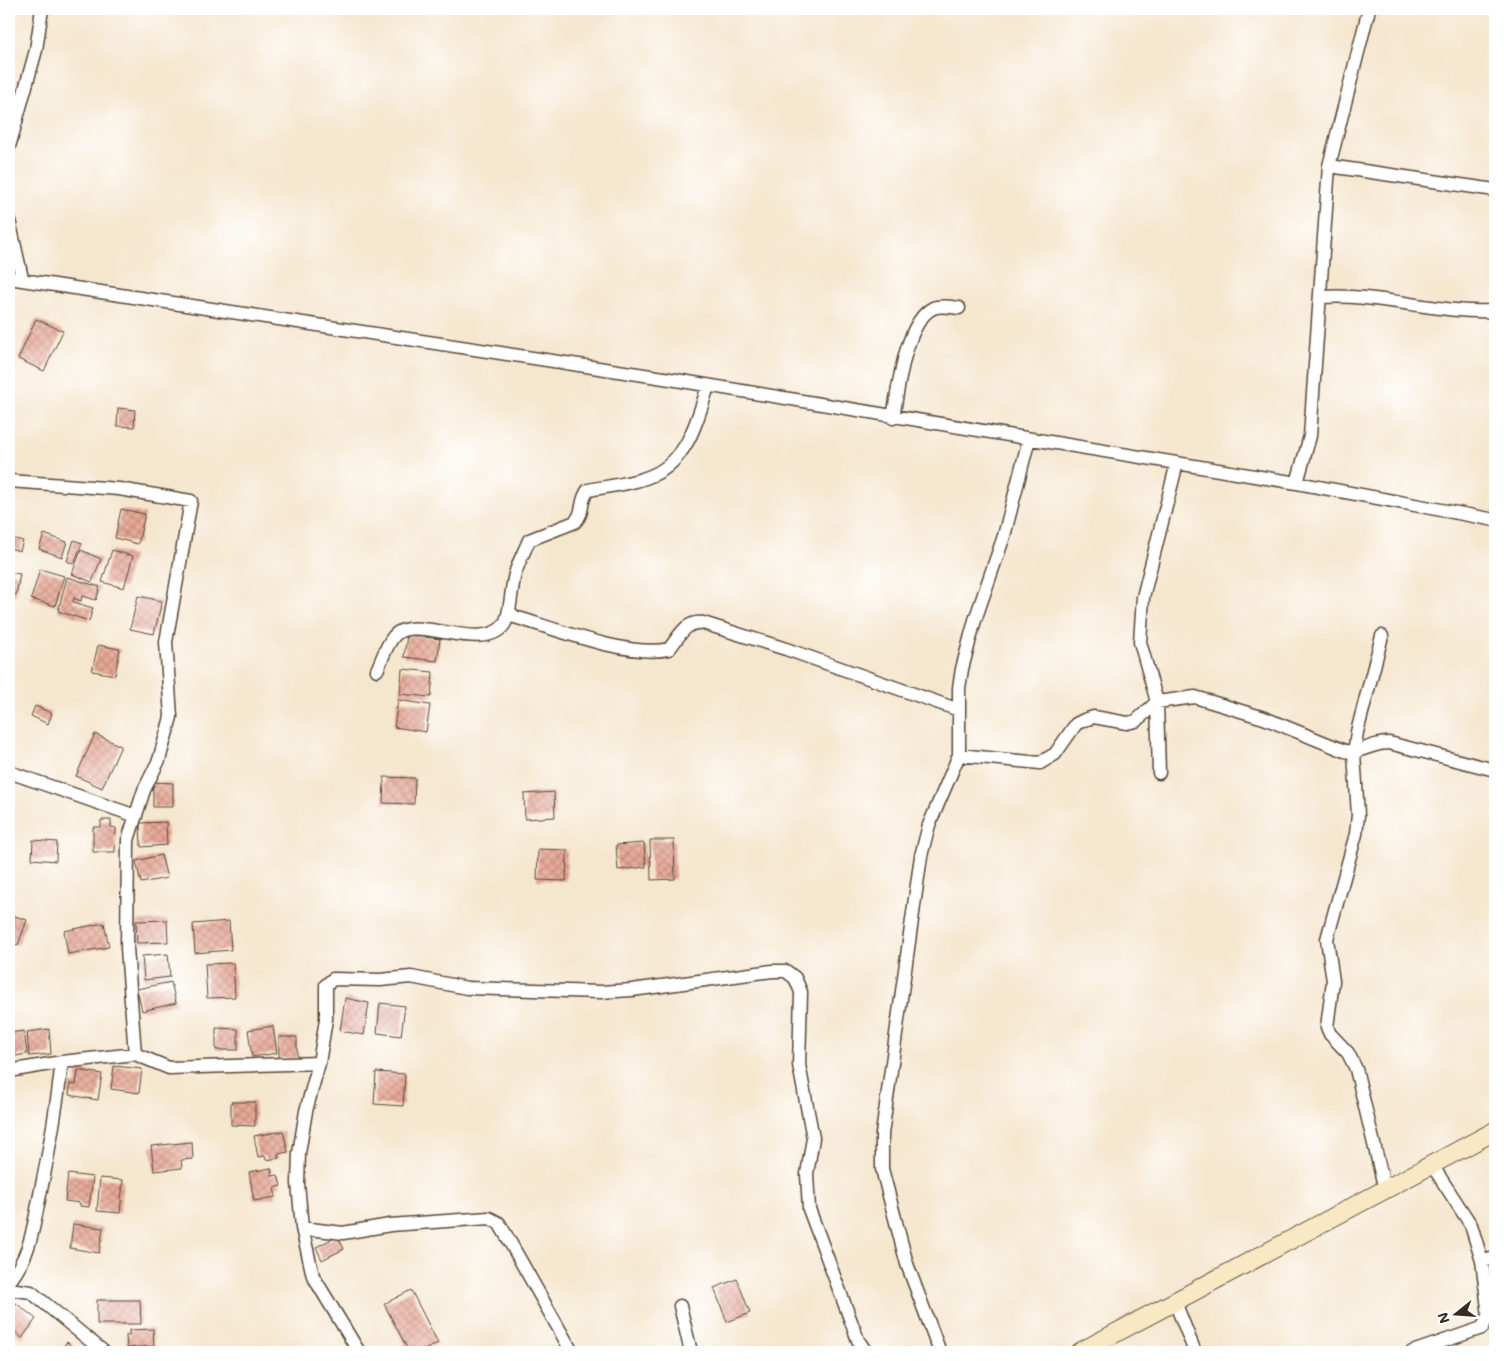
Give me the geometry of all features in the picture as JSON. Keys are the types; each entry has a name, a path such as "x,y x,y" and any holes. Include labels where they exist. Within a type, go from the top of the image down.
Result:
{"main road":[{"path":"1080,1352 1495,1131"}],"street":[{"path":"9,147 36,50 42,9"},
{"path":"1297,483 1310,436 1329,166 1369,9"},
{"path":"1329,166 1495,190"},
{"path":"9,220 15,278 708,386 893,418 1297,483 1495,520"},
{"path":"1321,297 1357,296 1444,310 1495,311"},
{"path":"893,418 909,344 918,323 925,313 935,307 959,308"},
{"path":"377,670 394,636 401,630 418,629 474,636 493,634 504,626 510,613 508,604 515,572 529,540 575,522 581,517 582,497 588,490 654,475 676,457 692,435 708,386"},
{"path":"940,1352 907,1264 882,1169 882,1134 921,856 929,825 958,755 962,669 975,620 1004,536 1030,440"},
{"path":"1159,773 1157,702 1140,642 1143,597 1177,463"},
{"path":"9,481 119,489 191,501 166,642 171,717 159,760 144,790 128,840 127,948 135,1054"},
{"path":"510,613 515,617 614,646 652,651 669,649 689,624 703,623 786,649 959,710"},
{"path":"1382,636 1357,732 1354,753 1358,815 1356,834 1327,939 1333,981 1326,1020 1330,1034 1348,1053 1356,1069 1385,1190"},
{"path":"958,755 1040,763 1055,754 1076,724 1094,717 1127,723 1136,721 1157,702 1202,697 1264,718 1354,753 1376,743 1389,743 1495,770"},
{"path":"9,772 136,816"},
{"path":"359,1352 313,1276 302,1228 298,1183 299,1153 306,1111 319,1063 326,1018 326,985 333,979 380,980 411,977 468,988 600,992 632,990 772,971 786,972 796,978 801,992 800,1065 813,1138 807,1174 809,1210 858,1340 866,1352"},
{"path":"9,1071 62,1062 135,1054 169,1068 319,1063"},
{"path":"9,1282 22,1266 33,1237 56,1113 62,1062"},
{"path":"1412,1352 1482,1328 1489,1316 1482,1261 1471,1225 1432,1165"},
{"path":"302,1228 343,1233 390,1225 489,1218 499,1223 503,1229 572,1352"},
{"path":"1482,1261 1495,1258"},
{"path":"9,1289 31,1292 104,1352"},
{"path":"1176,1302 1195,1352"},
{"path":"680,1306 691,1352"}],"building":[{"path":"36,319 63,331 44,371 18,359"},
{"path":"118,408 135,410 134,427 117,426"},
{"path":"121,509 145,514 138,544 115,538"},
{"path":"44,534 67,542 62,557 39,549"},
{"path":"9,537 23,541 20,551 9,548"},
{"path":"74,540 82,543 74,564 67,561"},
{"path":"81,550 101,559 92,582 72,574"},
{"path":"112,550 133,556 124,588 102,582"},
{"path":"40,569 64,576 55,606 31,599"},
{"path":"9,572 20,574 16,595 9,594"},
{"path":"67,577 100,587 96,600 82,596 81,601 74,598 73,602 93,608 89,621 58,611"},
{"path":"138,596 162,601 154,634 130,629"},
{"path":"407,635 440,639 437,661 404,657"},
{"path":"98,645 120,649 115,675 92,671"},
{"path":"402,669 433,672 431,697 400,694"},
{"path":"398,700 430,705 426,732 394,727"},
{"path":"35,706 52,713 48,724 31,716"},
{"path":"95,734 121,746 102,788 76,776"},
{"path":"384,777 415,778 414,804 383,803"},
{"path":"153,782 173,783 173,807 153,807"},
{"path":"554,792 555,817 525,819 524,794"},
{"path":"101,820 111,820 111,827 116,828 115,852 93,852 93,827 101,827"},
{"path":"166,822 167,845 141,847 140,823"},
{"path":"33,840 57,842 56,861 32,859"},
{"path":"650,840 674,840 675,879 651,880"},
{"path":"644,843 646,867 618,870 616,845"},
{"path":"538,849 567,850 566,881 537,880"},
{"path":"161,855 167,878 141,883 136,861"},
{"path":"9,914 27,920 18,945 9,942"},
{"path":"167,920 168,942 137,943 136,921"},
{"path":"229,921 231,950 195,953 193,924"},
{"path":"104,923 109,947 68,954 64,931"},
{"path":"168,954 170,977 144,980 142,956"},
{"path":"233,963 235,997 207,998 205,964"},
{"path":"171,982 176,1003 142,1011 137,989"},
{"path":"345,998 369,1003 364,1035 340,1031"},
{"path":"380,1003 405,1006 401,1036 377,1033"},
{"path":"273,1026 277,1053 252,1057 248,1030"},
{"path":"216,1028 238,1029 238,1050 216,1050"},
{"path":"49,1029 51,1054 29,1056 27,1032"},
{"path":"24,1031 27,1054 9,1057 9,1033"},
{"path":"279,1037 297,1037 297,1058 279,1058"},
{"path":"114,1066 142,1069 139,1093 111,1089"},
{"path":"78,1070 102,1074 98,1100 69,1095 70,1084 76,1085"},
{"path":"376,1072 405,1074 403,1106 374,1104"},
{"path":"231,1102 255,1102 255,1126 231,1125"},
{"path":"283,1131 288,1152 278,1154 279,1158 266,1160 265,1156 258,1157 254,1136"},
{"path":"192,1142 193,1159 181,1160 182,1168 154,1171 151,1146"},
{"path":"271,1168 272,1176 278,1175 281,1186 274,1188 276,1197 254,1201 249,1172"},
{"path":"68,1174 93,1177 89,1207 80,1206 80,1203 65,1201"},
{"path":"100,1178 123,1180 120,1213 97,1211"},
{"path":"73,1224 103,1228 99,1253 70,1248"},
{"path":"338,1236 344,1249 322,1260 316,1247"},
{"path":"737,1279 750,1313 727,1322 714,1288"},
{"path":"411,1290 438,1343 420,1352 409,1352 384,1304"},
{"path":"97,1300 140,1300 141,1324 97,1324"},
{"path":"16,1303 36,1319 22,1338 9,1327 9,1313"},
{"path":"153,1329 154,1346 127,1348 126,1335 129,1335 129,1330"},
{"path":"67,1342 79,1352 59,1352"}]}
